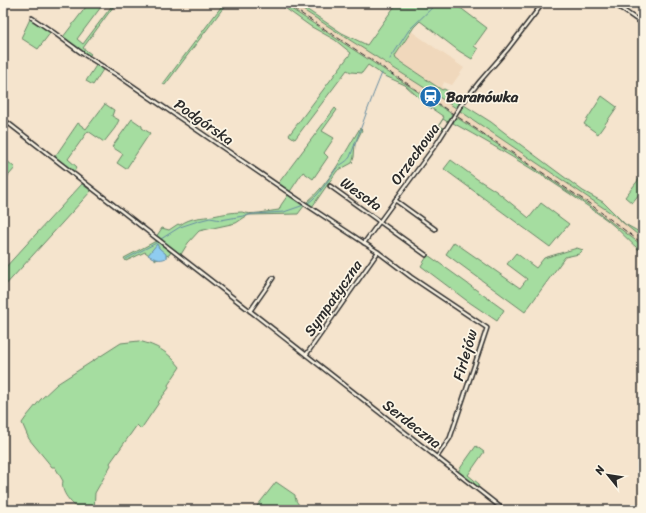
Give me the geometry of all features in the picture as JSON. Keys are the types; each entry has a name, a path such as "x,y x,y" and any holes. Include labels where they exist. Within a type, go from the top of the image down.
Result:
{"street":[{"name":"Orzechowa","path":"364,243 437,143 461,105 507,50 543,3"},
{"path":"612,3 643,24"},
{"name":"Podgórska","path":"32,18 245,164 364,243"},
{"name":"Serdeczna","path":"3,119 504,510"},
{"name":"Wesoła","path":"330,186 426,255"},
{"path":"395,200 435,229"},
{"name":"Firlejów","path":"364,243 411,277 487,328 450,438 437,457"},
{"name":"Sympatyczna","path":"306,355 378,252"},
{"path":"250,311 273,278"}],"shaded area":[{"path":"282,3 292,3 456,108 452,114"},
{"path":"411,31 464,68 452,85 444,82 442,87 444,89 443,90 396,59 395,56"},
{"path":"460,111 611,213 643,239 643,246 586,203 456,117"}],"green space":[{"path":"89,3 104,3 77,39 83,44 114,3 116,3 83,48 91,54 89,56 63,37"},
{"path":"224,3 227,3 165,85 163,84"},
{"path":"278,3 282,3 452,114 449,123 443,119 441,122 444,117 428,106 405,85 383,75 368,65 362,73 347,70 295,139 289,135 351,53 335,40 310,26"},
{"path":"292,3 297,3 342,33 367,45 397,3 454,3 487,28 474,46 478,49 472,59 459,51 420,21 414,27 395,56 396,59 442,90 444,89 463,98 456,108"},
{"path":"30,19 51,32 38,49 21,38"},
{"path":"97,64 104,68 93,85 86,81"},
{"path":"602,96 617,107 598,134 584,124"},
{"path":"105,104 114,110 112,116 119,120 115,128 104,142 88,131 68,159 77,167 73,173 54,158 78,123 86,129"},
{"path":"464,105 491,122 583,191 603,202 625,224 643,234 643,239 611,213 460,111"},
{"path":"335,108 337,110 322,131 334,138 324,153 328,157 313,179 303,172 289,193 277,185"},
{"path":"456,117 586,203 643,246 643,253 607,220 551,181 493,145 453,123"},
{"path":"132,119 150,133 126,169 117,163 123,154 112,147"},
{"path":"439,125 445,129 444,131 438,127"},
{"path":"360,128 362,130 355,144 352,163 337,171 312,207 306,203 315,195 329,177"},
{"path":"3,157 15,168 3,182"},
{"path":"451,160 496,191 529,218 541,203 569,224 550,247 444,169"},
{"path":"643,174 643,189 632,203 625,197"},
{"path":"82,184 91,191 3,288 3,270"},
{"path":"288,195 304,206 298,214 249,215 236,223 199,231 188,243 180,256 156,237 162,228 169,230 178,224 180,225 188,220 196,218 235,212 255,213 279,210"},
{"path":"156,241 171,252 169,255 156,260 145,252 126,261 124,258"},
{"path":"454,242 520,288 527,279 507,264 516,253 536,268 544,258 577,248 583,250 579,254 565,257 525,312 446,254"},
{"path":"428,255 504,310 497,321 421,266"},
{"path":"139,341 162,350 180,367 168,385 169,388 141,429 137,425 110,463 111,465 95,493 94,510 79,510 65,494 63,490 63,481 55,467 52,467 29,439 22,423 41,399 57,384 121,343"},
{"path":"476,446 484,452 468,475 479,484 478,488 458,473"},
{"path":"276,482 295,495 300,506 304,509 306,506 310,510 254,510"}],"water":[{"path":"157,244 166,254 166,258 157,259 148,255"}],"waterway":[{"path":"390,59 409,30 437,3"},
{"path":"308,203 320,192 336,169 350,157 382,73"},
{"path":"161,239 180,227 210,218 221,220 254,214 284,212 304,205"},
{"path":"126,259 158,242"}],"railway":[{"path":"285,3 590,204 643,244"}],"place":[{"name":"Baranówka","path":"431,97"}]}
